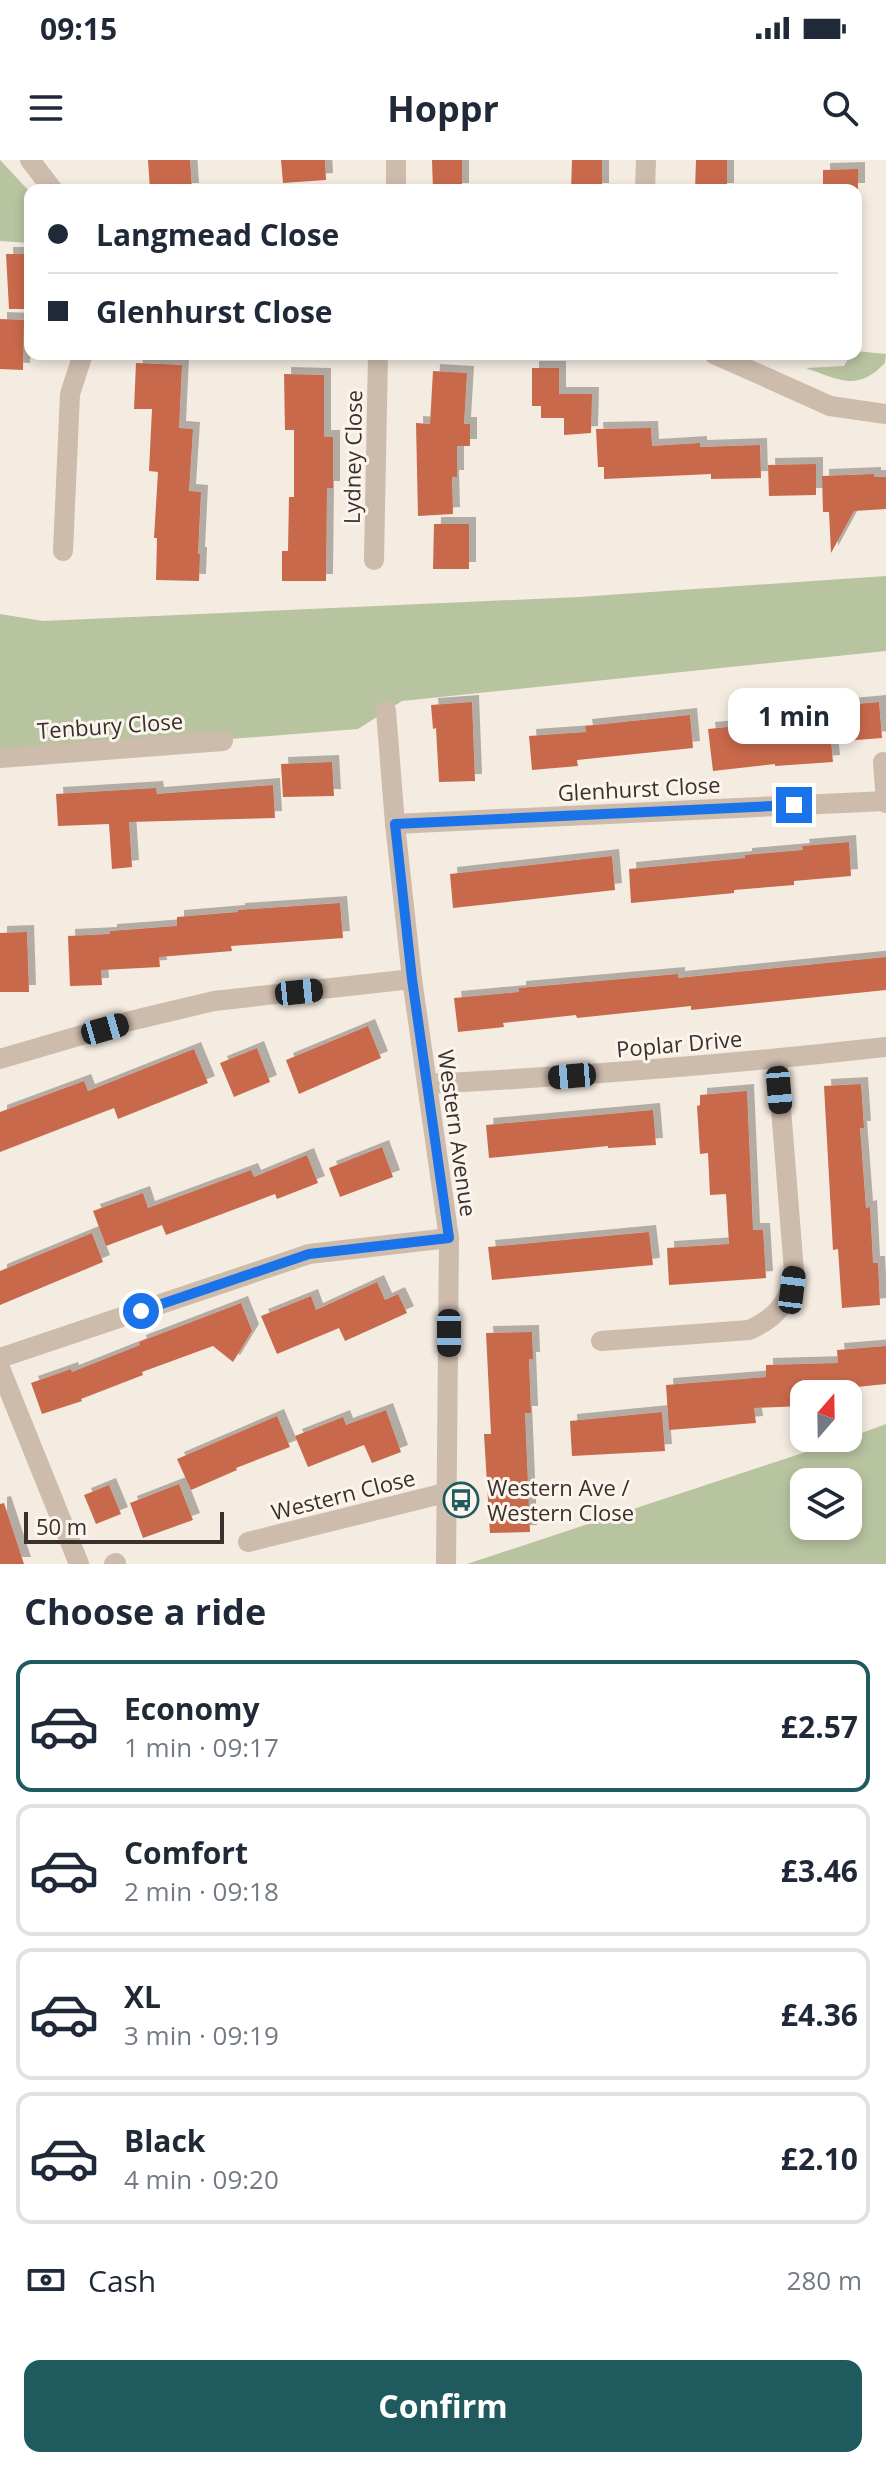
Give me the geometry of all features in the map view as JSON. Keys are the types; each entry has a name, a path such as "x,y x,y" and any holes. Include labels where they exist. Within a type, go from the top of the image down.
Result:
{"street":[{"path":"30,160 48,184"},
{"path":"396,160 396,184"},
{"path":"645,184 646,160"},
{"path":"63,551 70,394 81,360"},
{"name":"Lydney Close","path":"374,560 378,360"},
{"path":"727,360 830,406 886,414"},
{"name":"Western Avenue","path":"386,711 412,979 449,1238 446,1564"},
{"name":"Tenbury Close","path":"0,758 223,741"},
{"name":"Glenhurst Close","path":"395,824 886,802 883,762"},
{"path":"0,1059 130,1021 214,1001 412,979"},
{"name":"Poplar Drive","path":"427,1084 543,1078 886,1047"},
{"path":"601,1341 749,1330 766,1323 792,1290 794,1271 777,1059"},
{"path":"0,1358 309,1254 449,1238"},
{"path":"0,1368 79,1564"},
{"name":"Western Close","path":"248,1542 449,1492"}],"green space":[{"path":"0,160 24,186 24,243 0,241"},
{"path":"862,352 886,354 885,363 875,372 857,380 839,379 806,368 844,366 848,360 862,360"},
{"path":"886,576 886,651 402,701 358,729 0,757 0,614 43,621 579,597"},
{"path":"886,1424 886,1564 467,1564 806,1452 862,1452 862,1433"}],"building":[{"path":"148,160 190,160 192,184 150,184"},
{"path":"281,160 325,160 326,180 283,183"},
{"path":"432,160 462,160 462,184 433,184"},
{"path":"572,160 602,160 602,184 571,184"},
{"path":"696,160 727,160 727,184 695,184"},
{"path":"858,169 858,184 823,184 823,170"},
{"path":"6,254 24,254 24,309 9,309"},
{"path":"0,319 24,320 23,370 0,369"},
{"path":"136,363 182,365 179,428 193,429 189,491 201,492 199,581 156,580 157,538 154,538 158,472 149,471 152,409 134,409"},
{"path":"532,368 559,368 559,394 592,394 591,433 564,435 564,418 541,418 541,406 532,406"},
{"path":"433,371 467,373 464,424 470,424 470,446 457,446 457,477 452,477 453,514 418,516 416,423 430,424"},
{"path":"284,374 324,375 324,437 333,437 333,488 327,488 326,581 282,581 282,551 288,551 289,497 294,497 294,430 285,430"},
{"path":"651,428 652,446 700,443 700,447 760,445 761,478 711,479 711,474 604,479 604,467 598,467 596,429"},
{"path":"816,464 816,495 769,496 768,465"},
{"path":"874,474 874,477 886,477 886,509 854,511 831,553 829,512 823,512 822,476"},
{"path":"434,524 469,524 469,569 433,569"},
{"path":"472,702 475,781 439,782 436,728 433,729 431,705"},
{"path":"879,702 882,738 831,742 833,762 713,771 708,729 804,723 803,709"},
{"path":"690,715 693,748 577,760 578,766 532,770 529,736 586,732 585,726"},
{"path":"332,762 334,796 283,797 281,764"},
{"path":"273,785 275,818 129,822 132,867 112,869 109,824 58,826 56,794 156,788 157,794"},
{"path":"849,842 851,876 794,881 794,885 734,890 734,893 631,903 629,869 745,858 745,855 803,850 802,846"},
{"path":"612,856 615,890 453,908 450,874"},
{"path":"340,903 343,938 231,946 232,951 159,957 160,967 101,970 102,985 70,986 68,936 177,926 177,917"},
{"path":"27,932 29,992 0,992 0,933"},
{"path":"886,957 886,990 691,1010 691,1006 577,1018 576,1015 503,1023 504,1027 458,1032 454,998 519,992 519,988 678,974 678,978"},
{"path":"368,1026 381,1058 299,1094 286,1060"},
{"path":"257,1048 270,1082 234,1097 220,1063"},
{"path":"194,1049 208,1083 118,1119 114,1108 0,1152 0,1112 84,1081 88,1091"},
{"path":"861,1084 864,1128 860,1128 866,1208 870,1207 873,1263 878,1263 880,1305 842,1308 838,1249 833,1250 824,1086"},
{"path":"747,1091 753,1230 763,1230 766,1278 669,1285 667,1248 729,1244 726,1194 710,1195 708,1153 700,1154 697,1106 700,1105 700,1095"},
{"path":"653,1110 656,1145 608,1146 489,1158 486,1125"},
{"path":"382,1147 393,1177 340,1197 329,1168"},
{"path":"307,1155 318,1183 277,1199 275,1194 166,1235 162,1225 106,1246 93,1211 143,1193 148,1208 251,1170 254,1177"},
{"path":"649,1232 653,1265 492,1280 488,1247"},
{"path":"92,1233 103,1262 0,1305 0,1271"},
{"path":"377,1282 385,1300 398,1294 407,1313 345,1341 339,1328 277,1354 261,1316 311,1296 316,1310"},
{"path":"241,1303 252,1331 233,1362 213,1346 142,1372 143,1375 82,1401 42,1414 31,1383 71,1369 72,1372 140,1345 139,1342"},
{"path":"532,1332 533,1359 529,1359 531,1413 525,1413 530,1532 490,1533 484,1434 491,1434 486,1333"},
{"path":"886,1346 886,1384 862,1386 862,1380 790,1380 790,1407 754,1408 756,1423 669,1430 666,1385 766,1377 766,1365 838,1363 837,1350"},
{"path":"386,1410 401,1452 372,1463 364,1445 308,1467 295,1436 343,1417 346,1425"},
{"path":"662,1412 665,1451 572,1456 570,1421"},
{"path":"277,1416 290,1447 191,1490 177,1459"},
{"path":"179,1484 193,1520 143,1538 130,1503"},
{"path":"109,1485 121,1514 96,1524 84,1495"},
{"path":"4,1503 24,1564 0,1564 0,1504"}],"place":[{"name":"Western Ave / Western Close","path":"461,1500"}],"route":[{"path":"141,1311 309,1254 449,1238 412,979 395,824 794,805"}]}
